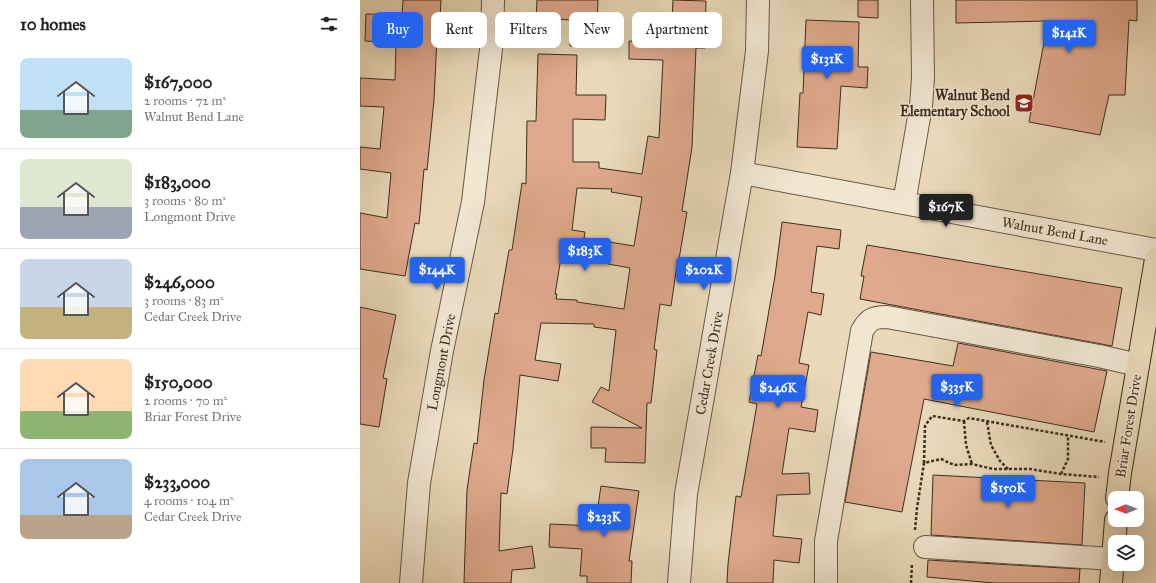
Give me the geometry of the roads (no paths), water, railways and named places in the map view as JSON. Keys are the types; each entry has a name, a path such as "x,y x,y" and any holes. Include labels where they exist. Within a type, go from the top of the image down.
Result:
{"main road":[{"name":"Briar Forest Drive","path":"1118,488 1156,259"},
{"path":"1111,583 1112,571"}],"street":[{"name":"Longmont Drive","path":"411,583 418,483 442,351 474,202 492,41 492,0"},
{"name":"Cedar Creek Drive","path":"679,583 686,494 742,173 757,51 758,0"},
{"path":"904,203 921,106 923,78 922,0"},
{"name":"Walnut Bend Lane","path":"742,173 1156,250"},
{"path":"826,583 826,541 862,331 867,322 876,317 887,317 1099,356 1138,365"},
{"path":"918,547 1108,559"}],"place":[{"name":"Walnut Bend Elementary School","path":"1024,103"}]}
